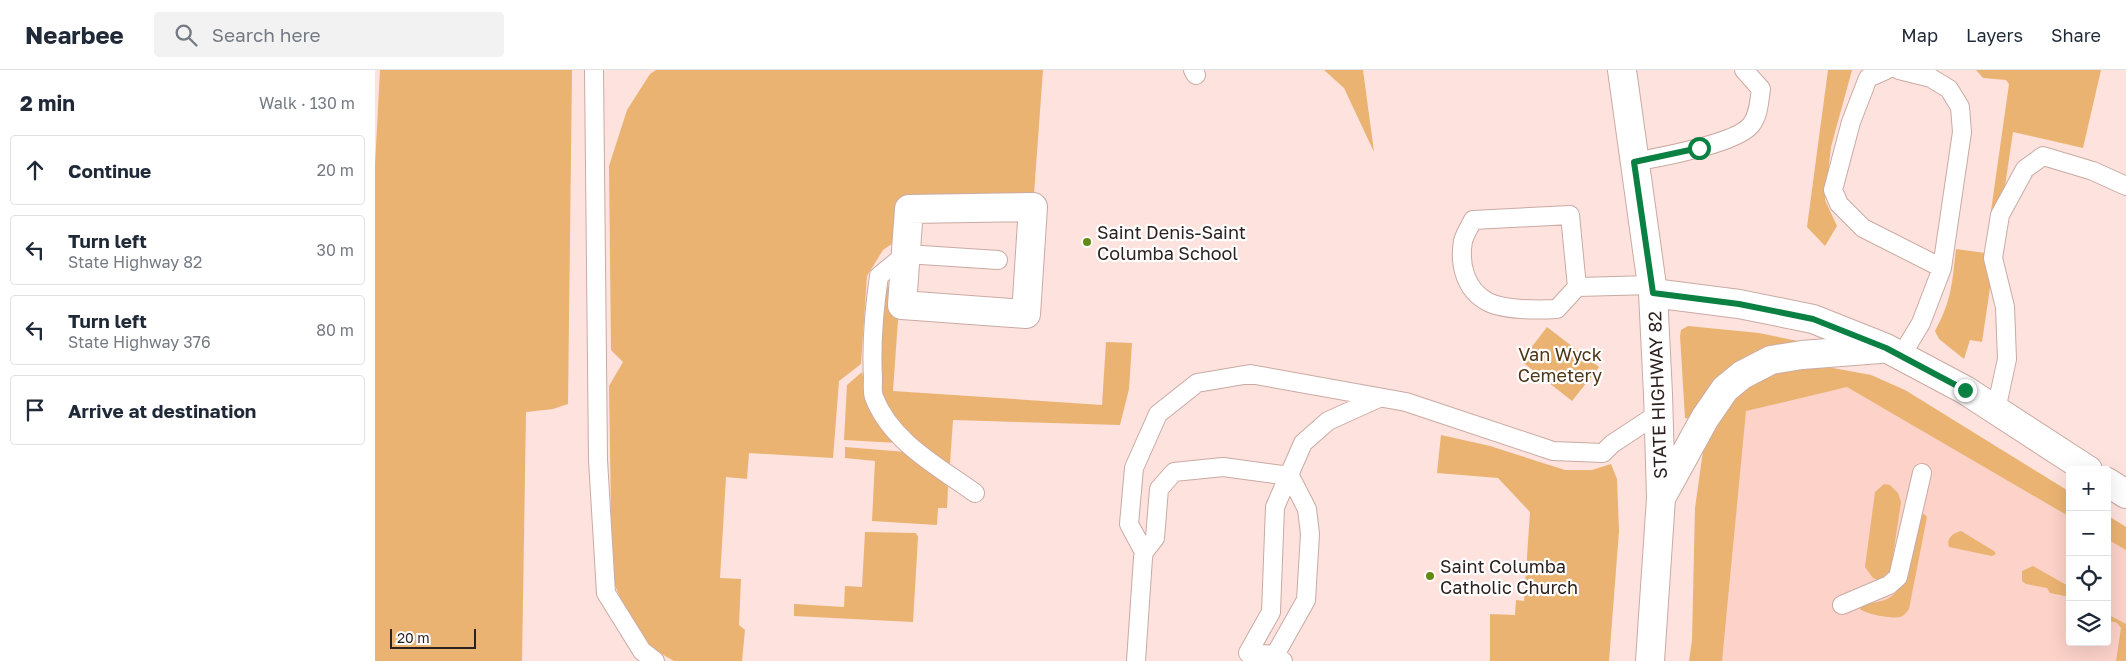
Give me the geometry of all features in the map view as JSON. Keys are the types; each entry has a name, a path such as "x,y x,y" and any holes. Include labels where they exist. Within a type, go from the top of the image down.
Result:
{"main road":[{"name":"STATE HIGHWAY 82","path":"1622,70 1653,289 1659,413 1661,498 1650,661"},
{"path":"1033,207 1026,314 902,305 905,254 909,209 1033,207"},
{"path":"1653,289 1813,319 1894,352 1965,390 2082,466"},
{"path":"1661,498 1725,389 1743,375 1771,360 1802,355 1894,352"},
{"path":"2111,485 2126,494"}],"lane":[{"path":"594,70 598,460 605,593 642,651 655,661"},
{"path":"1634,162 1699,148 1739,134 1751,126 1758,110 1761,89 1744,70"},
{"path":"1886,70 1868,78 1851,122 1833,190 1839,204 1863,228 1941,268"},
{"path":"1894,352 1921,323 1941,268 1962,132 1960,107 1949,90 1931,78 1899,70"},
{"path":"1996,410 2007,359 2007,350 2005,307 1993,258 2000,215 2025,168 2043,156 2093,171 2126,186"},
{"path":"1577,287 1570,215 1473,220 1463,240 1462,270 1472,289 1488,302 1528,310 1557,309 1577,287 1653,289"},
{"path":"975,493 913,449 889,423 874,396 872,361 873,319 879,276 905,254 998,260"},
{"path":"1136,661 1144,552 1129,524 1134,468 1158,414 1197,383 1250,374 1406,402 1553,451 1603,453 1612,444 1659,413"},
{"path":"1290,476 1307,508 1311,534 1306,600 1279,658 1248,653 1271,612 1275,507 1290,476 1303,442 1328,421 1379,398"},
{"path":"1144,552 1155,538 1159,489 1174,472 1223,467 1290,476"},
{"path":"1843,605 1889,584 1899,577 1922,473"}],"shaded area":[{"path":"1837,375 2066,496 2066,646 2111,646 2111,523 2126,532 2126,661 1694,661 1735,405"}],"green space":[{"path":"380,70 572,70 568,404 553,409 526,412 522,661 375,661 375,165"},
{"path":"656,70 1043,70 1033,207 909,209 899,239 883,250 867,276 861,364 839,381 833,458 749,453 747,479 726,477 720,578 741,579 739,625 745,630 742,661 674,661 651,648 627,615 612,578 609,386 623,362 611,350 609,166 627,110 650,74"},
{"path":"1324,70 1363,70 1374,152 1344,88"},
{"path":"1828,70 1852,70 1831,147 1825,200 1837,226 1825,246 1807,227"},
{"path":"1976,70 2101,70 2083,148 2013,132 1982,342 1970,340 1964,359 1939,339 1935,331 1948,300 1956,249 1985,253 2009,84 2006,80 1983,78"},
{"path":"904,276 899,306 893,391 1102,405 1106,342 1132,343 1129,389 1120,425 953,420 950,464 930,453 900,424 881,393 881,331 886,288"},
{"path":"1688,326 1759,333 1798,341 1798,344 1690,419 1685,418 1680,336 1681,330"},
{"name":"Van Wyck Cemetery","path":"1547,327 1599,367 1572,401 1521,361"},
{"path":"1794,367 1833,368 1871,375 1905,390 2066,490 2066,515 1847,387 1746,411 1722,661 1689,661 1692,640 1695,508 1703,451 1718,421 1739,394 1767,376"},
{"path":"862,372 869,402 898,443 844,440 847,385"},
{"path":"1441,435 1490,446 1565,470 1592,470 1611,464 1617,479 1619,531 1609,661 1490,661 1490,614 1515,615 1516,600 1524,601 1530,512 1498,478 1437,473"},
{"path":"845,447 906,452 948,487 947,508 938,508 937,525 872,521 875,461 845,458"},
{"path":"1884,484 1890,485 1898,493 1901,502 1891,569 1886,577 1878,580 1873,578 1865,567 1875,492"},
{"path":"1920,514 1924,514 1927,517 1909,609 1900,617 1879,616 1863,611 1860,609 1861,606 1889,598 1898,590 1902,583"},
{"path":"2111,518 2126,527 2126,550 2111,541"},
{"path":"1961,531 1996,554 1992,556 1949,547 1948,541 1951,536"},
{"path":"865,532 916,533 918,537 913,622 794,616 794,604 844,607 845,586 862,587"},
{"path":"2033,566 2066,585 2066,596 2050,593 2047,588 2026,584 2022,581 2022,571"},
{"path":"2111,616 2126,624 2126,661 2116,661 2121,628 2117,623 2111,621"}],"place":[{"name":"Saint Denis-Saint Columba School","path":"1087,242"},
{"name":"Saint Columba Catholic Church","path":"1430,576"}],"route":[{"path":"1699,148 1634,162 1653,293 1739,304 1813,319 1886,348 1965,390"}]}
